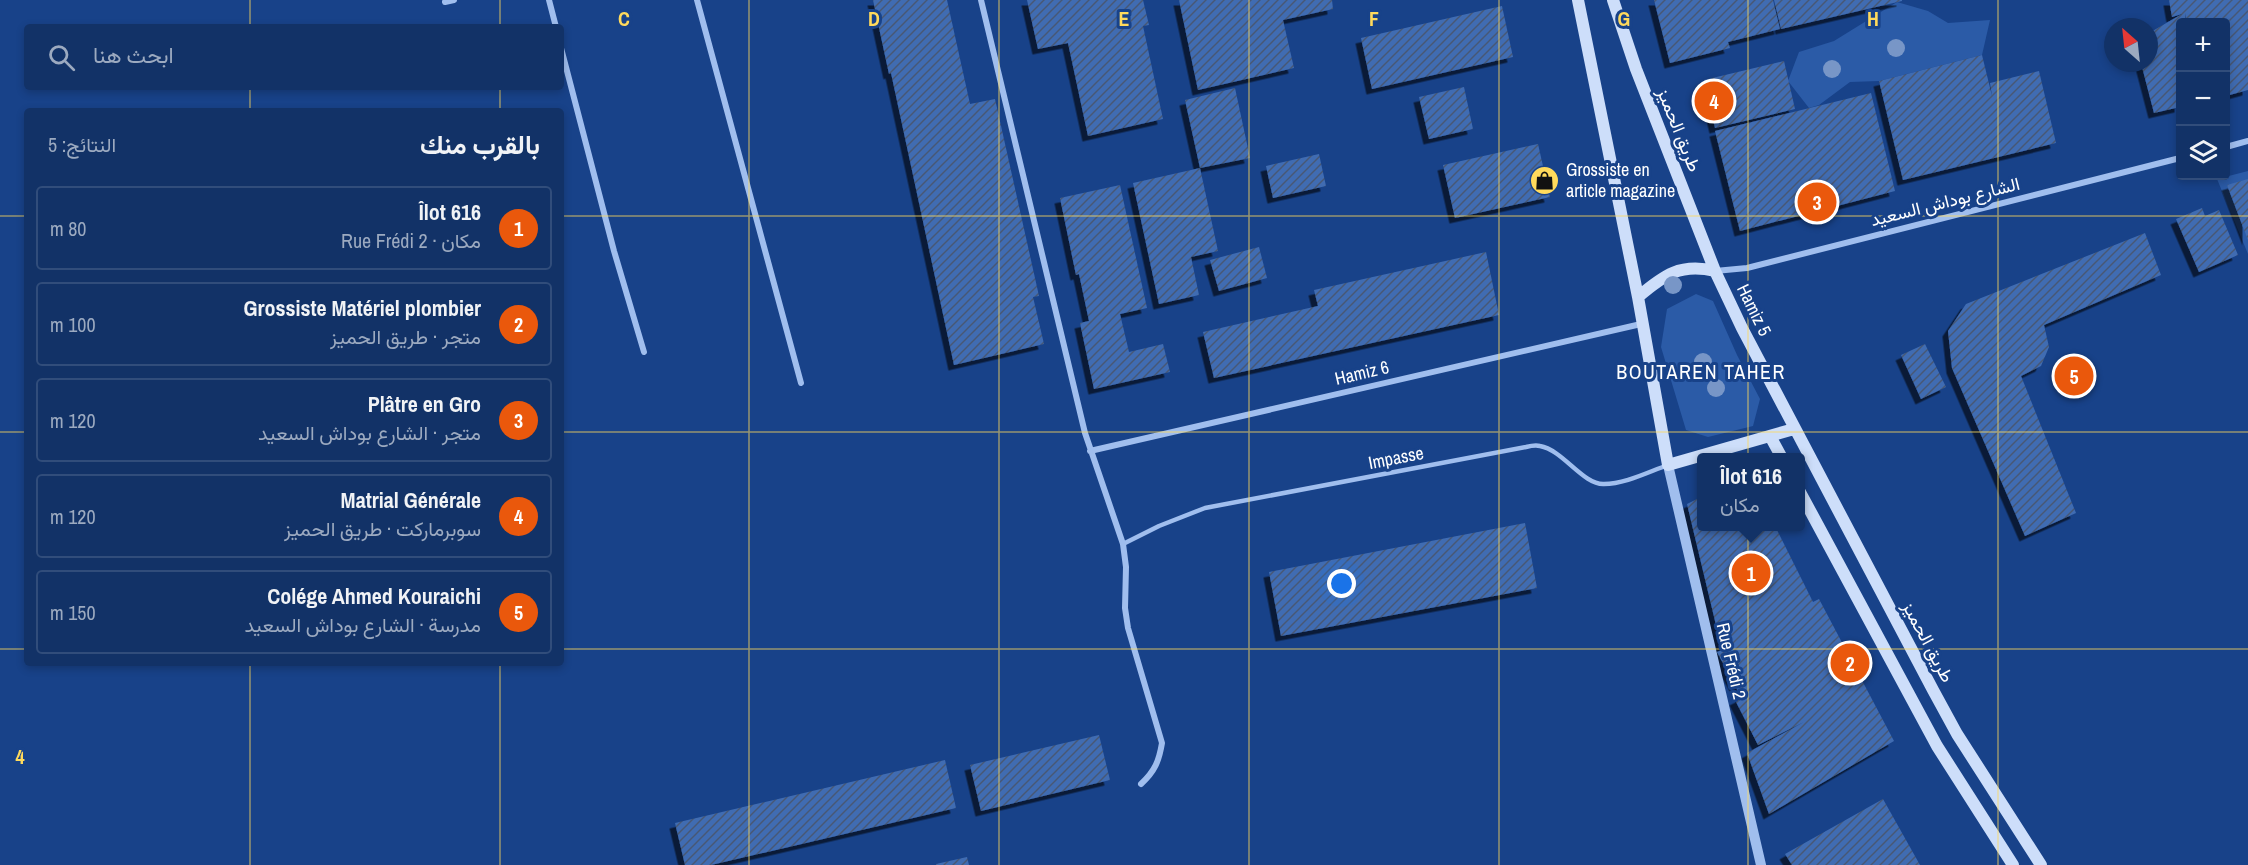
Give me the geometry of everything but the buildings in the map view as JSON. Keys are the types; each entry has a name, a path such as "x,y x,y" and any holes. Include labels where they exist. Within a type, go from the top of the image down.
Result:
{"main road":[{"path":"1578,0 1638,297 1668,465 1697,457"},
{"name":"طريق الحميز","path":"1613,0 1636,69 1715,271"},
{"path":"1638,297 1661,278 1676,271 1700,267 1715,271"},
{"name":"Hamiz 5","path":"1715,271 1794,429"},
{"path":"1710,453 1794,429"},
{"name":"طريق الحميز","path":"1794,429 1957,734 2041,865"},
{"path":"1770,436 1779,453"},
{"path":"1805,501 1937,746 2013,865"}],"street":[{"path":"445,2 454,0"},
{"path":"549,0 555,24"},
{"path":"697,0 801,383"},
{"path":"981,0 1090,451 1123,544 1126,567 1125,608 1128,628 1162,743 1160,759 1153,773 1141,784"},
{"path":"564,59 614,251 644,352"},
{"path":"2230,146 2248,141"},
{"name":"الشارع بوداش السعيد","path":"1715,271 1747,268 2176,159"},
{"name":"Hamiz 6","path":"1090,451 1641,324"},
{"name":"Rue Frédi 2","path":"1668,465 1761,865"}],"lane":[{"name":"Impasse","path":"1123,544 1205,508 1526,447 1540,446 1556,452 1591,480 1601,485 1615,483 1668,465"}],"shaded area":[{"path":"1897,2 1928,11 1948,23 1990,20 1982,55 1879,81 1850,82 1819,105 1809,108 1788,81 1799,52 1834,41"},
{"path":"2248,171 2248,254 2217,180 2230,180 2230,176"},
{"path":"1696,294 1713,301 1760,399 1753,426 1708,437 1686,430 1661,347 1667,309"}],"place":[{"name":"Matrial Générale","path":"1714,101"},
{"name":"Grossiste en article magazine","path":"1545,180"},
{"name":"Plâtre en Gro","path":"1817,202"},
{"name":"Colége Ahmed Kouraichi","path":"2074,376"},
{"name":"Îlot 616","path":"1751,573"},
{"name":"Grossiste Matériel plombier","path":"1850,663"}],"district":[{"name":"BOUTAREN TAHER","path":"1701,372"}]}
